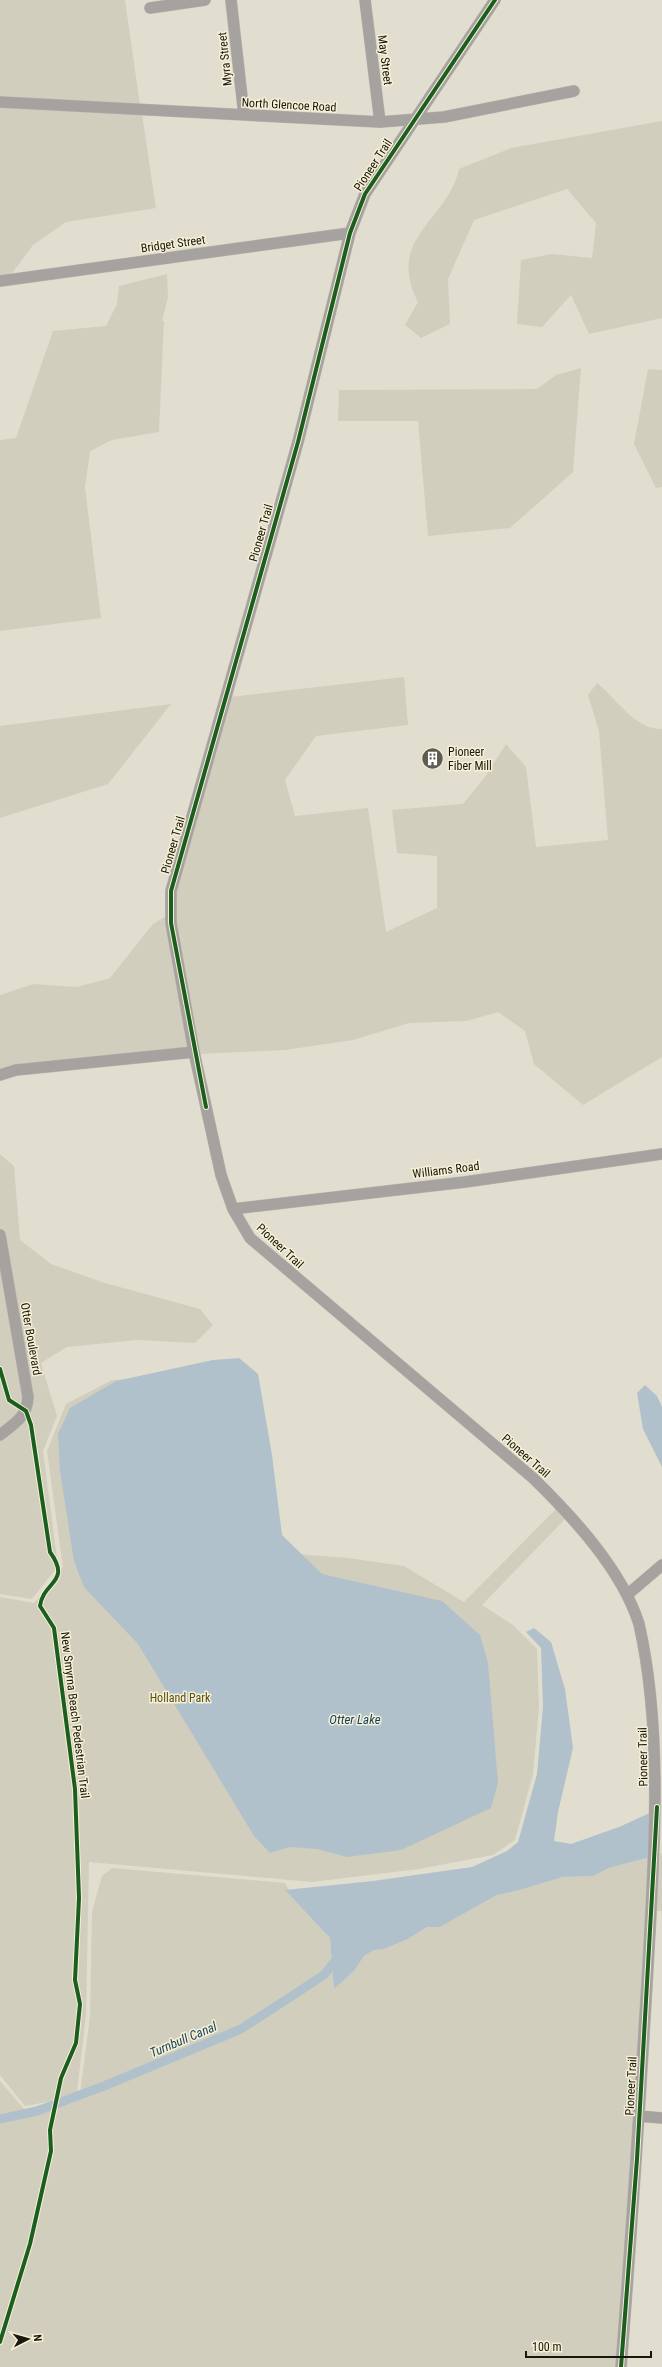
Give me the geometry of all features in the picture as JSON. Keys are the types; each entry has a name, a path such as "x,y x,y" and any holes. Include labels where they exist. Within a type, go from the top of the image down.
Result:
{"street":[{"path":"150,8 206,0"},
{"name":"Myra Street","path":"231,0 244,115"},
{"name":"May Street","path":"365,0 380,122"},
{"name":"Pioneer Trail","path":"495,0 365,194 350,233 298,442 171,892 171,923 194,1052 221,1175 233,1209 250,1238 533,1478 584,1534 627,1595 647,1652 654,1690 657,1807 639,2116 621,2367"},
{"name":"North Glencoe Road","path":"0,102 380,122 414,121 574,91"},
{"name":"Bridget Street","path":"0,281 350,233"},
{"path":"0,1075 16,1070 194,1052"},
{"name":"Williams Road","path":"233,1209 465,1182 662,1154"},
{"name":"Otter Boulevard","path":"0,1235 28,1397 28,1409 18,1421 0,1435"},
{"path":"627,1595 662,1565"},
{"path":"639,2116 662,2118"}],"green space":[{"path":"0,0 125,0 140,105 0,98"},
{"path":"0,107 142,114 156,208 66,222 33,245 13,272 0,280"},
{"path":"662,121 662,318 589,334 571,295 542,327 517,324 521,260 552,254 592,258 596,223 567,189 474,220 448,279 450,324 421,338 405,325 418,302 410,280 409,261 414,245 453,187 459,169 511,148"},
{"path":"167,274 168,297 162,321 164,321 159,432 112,440 90,451 85,487 101,618 0,631 0,440 16,438 53,331 106,326 117,304 119,286"},
{"path":"581,368 573,472 510,528 428,536 418,421 338,421 339,390 537,389 556,375"},
{"path":"648,369 662,370 662,487 656,488 634,444"},
{"path":"404,677 408,725 316,736 285,780 295,816 368,808 386,932 437,908 437,856 397,853 392,810 463,804 485,777 506,744 526,767 536,847 608,840 599,731 588,695 597,683 634,719 652,728 662,729 662,1057 583,1105 534,1064 525,1031 498,1012 467,1021 409,1023 353,1040 285,1050 199,1054 175,923 176,892 230,697"},
{"path":"171,704 108,784 0,818 0,726"},
{"path":"166,916 188,1048 0,1070 0,995 33,984 77,987 110,978 153,924"},
{"path":"0,1154 14,1166 20,1240 51,1264 105,1283 200,1309 213,1325 195,1343 137,1340 67,1347 41,1363 57,1416 43,1451 58,1566 32,1599 0,1594"},
{"name":"Holland Park","path":"242,1375 269,1552 348,1558 404,1566 464,1602 556,1509 565,1519 482,1605 513,1625 537,1649 539,1707 533,1774 515,1840 493,1855 419,1869 312,1882 89,1862 86,2015 77,2092 47,2102 25,2106 0,2075 0,1597 34,1603 63,1567 47,1451 66,1404 112,1380"},
{"path":"662,1853 662,1911 656,1911 660,1854"},
{"path":"650,1857 635,2116 616,2367 0,2367 0,2081 24,2109 48,2105 80,2094 90,2016 92,1912 102,1876 112,1868 285,1883 289,1890 286,1891 330,1938 334,1989 354,1971 364,1956 374,1950 384,1949 408,1939 427,1927 440,1927 497,1895 563,1877 593,1876 609,1868"}],"water":[{"name":"Otter Lake","path":"239,1358 258,1374 272,1455 282,1535 322,1574 442,1601 480,1635 488,1663 498,1783 491,1808 401,1850 347,1857 317,1849 289,1847 270,1853 254,1836 138,1644 84,1587 74,1561 60,1471 58,1434 70,1408 116,1381 213,1360"},
{"path":"645,1385 657,1396 662,1407 662,1467 643,1429 637,1393"},
{"path":"534,1628 551,1642 565,1689 573,1748 558,1812 554,1841 571,1844 619,1827 652,1812 650,1857 609,1868 593,1876 563,1877 497,1895 440,1927 427,1927 408,1939 384,1949 374,1950 364,1956 354,1971 334,1989 330,1938 285,1890 373,1881 472,1867 507,1851 518,1842 537,1774 543,1707 541,1648 526,1632"}],"waterway":[{"name":"Turnbull Canal","path":"0,2119 37,2111 104,2086 241,2029 324,1975 339,1956"}],"cycle path":[{"path":"206,1107 171,923 171,891 298,442 350,233 365,194 495,0"},
{"name":"New Smyrna Beach Pedestrian Trail","path":"0,1369 9,1400 26,1411 31,1425 50,1552 56,1562 58,1570 57,1576 42,1598 40,1606 54,1628 75,1789 79,1898 75,1980 80,2004 76,2043 61,2078 50,2130 51,2151 30,2244 0,2342"},
{"path":"621,2367 637,2159 657,1807"}],"place":[{"name":"Pioneer Fiber Mill","path":"433,759"}]}
